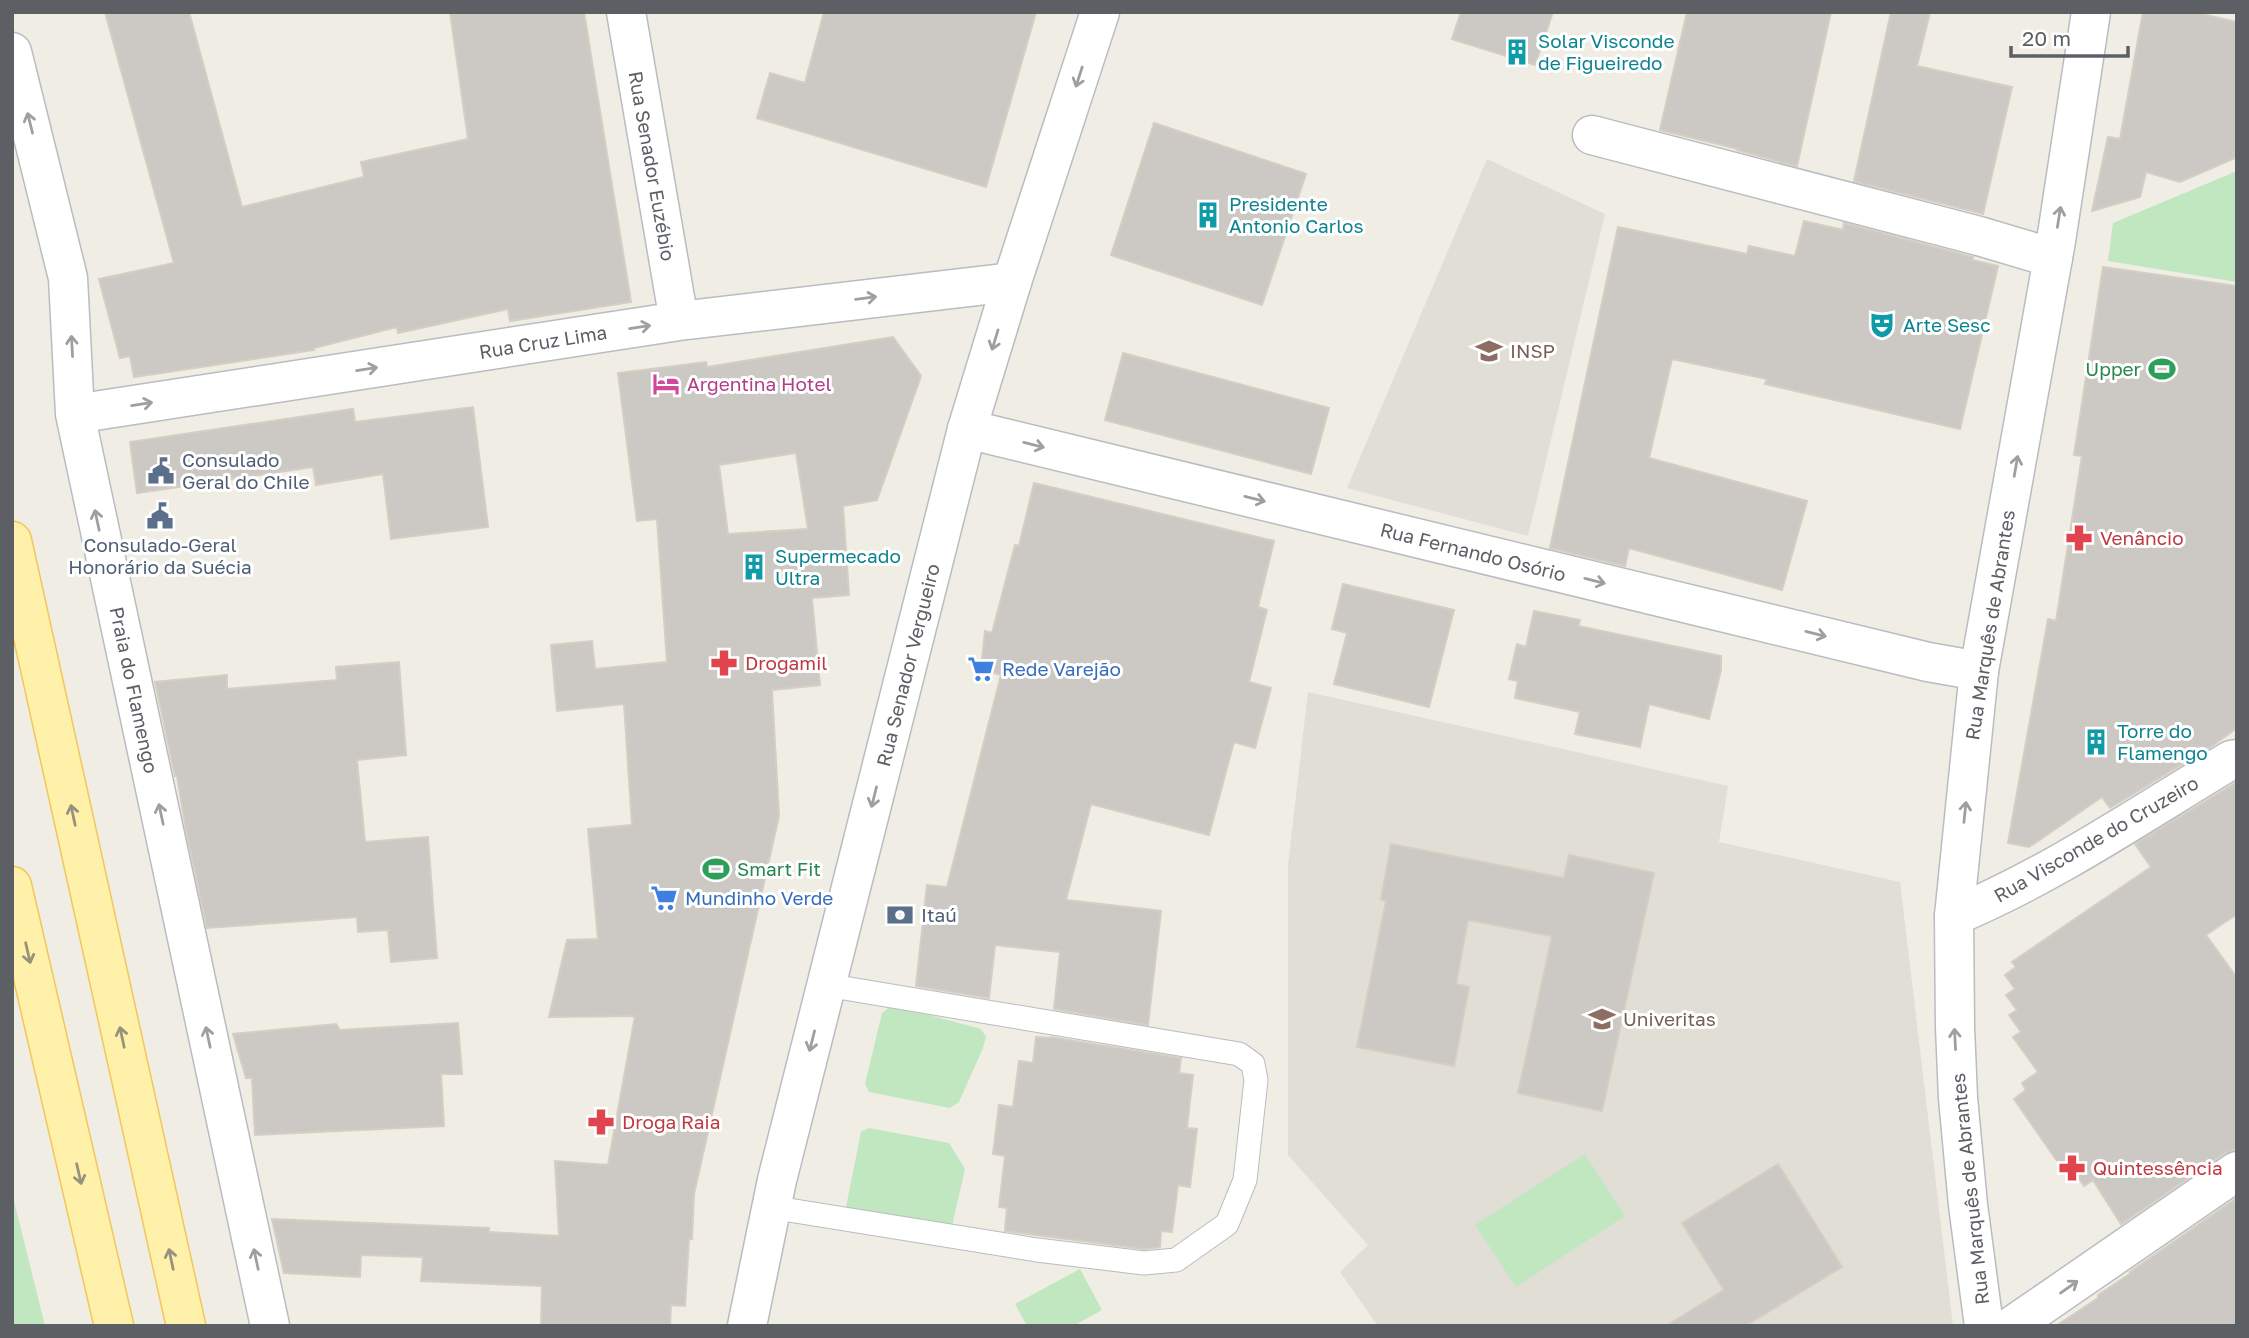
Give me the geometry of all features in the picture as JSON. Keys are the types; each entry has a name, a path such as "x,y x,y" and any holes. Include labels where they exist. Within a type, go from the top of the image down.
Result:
{"main road":[{"path":"12,541 186,1326"},
{"path":"12,886 114,1326"}],"street":[{"name":"Rua Senador Euzébio","path":"626,12 679,321"},
{"name":"Rua Senador Vergueiro","path":"747,1326 770,1208 967,429 1100,12"},
{"name":"Rua Marquês de Abrantes","path":"1984,1326 1968,1205 1958,1098 1954,916 1979,671 2053,258 2091,12"},
{"name":"Praia do Flamengo","path":"12,52 68,278 75,414 270,1326"},
{"path":"1592,135 1979,236 2053,258"},
{"name":"Rua Cruz Lima","path":"75,414 679,321 1012,282"},
{"name":"Rua Fernando Osório","path":"967,429 1928,662 1979,671"},
{"name":"Rua Visconde do Cruzeiro","path":"1954,916 2039,875 2231,760 2237,760"},
{"path":"2012,1326 2237,1171"}],"lane":[{"path":"770,1208 1037,1250 1144,1263 1176,1260 1227,1224 1245,1180 1256,1080 1253,1064 1239,1054 826,985"}],"shaded area":[{"name":"INSP","path":"1487,159 1605,214 1528,536 1347,488"},
{"name":"Univeritas","path":"1308,692 1728,786 1719,842 1900,882 1953,1326 1378,1326 1340,1272 1368,1245 1288,1155 1288,865"}],"green space":[{"path":"2237,171 2237,282 2108,261 2113,223"},
{"path":"892,1005 981,1029 986,1037 959,1102 950,1108 869,1092 865,1084 882,1013"},
{"path":"869,1128 949,1143 965,1169 951,1230 852,1215 846,1207 861,1132"},
{"path":"1585,1154 1625,1216 1516,1287 1475,1225"},
{"path":"12,1193 45,1326 12,1326"},
{"path":"1080,1269 1102,1310 1073,1326 1027,1326 1015,1304"}],"building":[{"path":"105,12 189,12 242,207 364,177 361,162 468,139 450,12 584,12 631,302 510,321 508,309 398,333 397,327 314,350 134,377 130,356 120,358 99,279 174,263"},
{"path":"824,12 1036,12 986,187 757,118 770,73 805,83"},
{"name":"Solar Visconde de Figueiredo","path":"1461,12 1553,12 1535,65 1452,39"},
{"path":"1687,12 1831,12 1797,166 1660,130"},
{"path":"1891,12 1930,12 1917,66 2012,87 1983,214 1854,181"},
{"path":"2143,12 2193,12 2237,22 2237,157 2180,182 2146,172 2140,197 2092,211 2108,137 2120,139"},
{"name":"Presidente Antonio Carlos","path":"1154,123 1306,174 1262,305 1111,255"},
{"path":"1804,221 1843,230 1844,223 1998,266 1960,429 1765,384 1767,379 1672,359 1649,458 1807,501 1782,590 1629,548 1625,566 1550,548 1618,227 1747,254 1749,246 1795,256"},
{"path":"2103,267 2237,286 2237,728 2110,808 2102,797 2029,847 2008,843 2048,619 2056,621 2082,456 2074,455"},
{"path":"893,337 921,376 877,500 843,506 849,595 812,598 820,685 772,690 779,816 694,1194 685,1306 671,1305 670,1326 541,1326 542,1286 421,1281 423,1257 361,1255 360,1277 284,1273 272,1219 489,1228 489,1232 559,1236 555,1161 608,1165 635,1016 549,1017 567,940 598,939 588,829 632,825 624,704 557,711 551,645 592,641 595,669 667,662 657,519 637,521 618,373 706,362 707,367","holes":["796,453 808,529 728,534 719,465"]},
{"path":"1123,353 1329,408 1311,474 1105,420"},
{"path":"473,407 488,527 391,539 383,474 316,485 313,467 137,493 130,442 353,409 355,422"},
{"path":"1034,483 1274,541 1258,607 1267,610 1249,682 1271,688 1255,748 1234,742 1209,835 1091,804 1066,900 1161,911 1148,1025 1054,1009 1060,952 995,945 989,998 916,986 927,885 947,887 1001,675 981,669 985,631 992,633 1015,545 1019,546"},
{"path":"1343,584 1454,610 1429,707 1334,684 1347,633 1332,629"},
{"path":"1534,611 1580,620 1578,626 1721,656 1721,670 1709,719 1649,704 1640,747 1575,734 1580,712 1515,698 1518,681 1509,679 1517,644 1526,647"},
{"path":"399,662 406,755 357,760 365,842 428,837 437,958 391,962 388,930 358,932 357,917 207,928 155,682 227,675 227,689 337,680 336,667"},
{"path":"2237,782 2237,914 2206,935 2237,978 2237,1149 2225,1153 2121,1224 2093,1180 2084,1186 2078,1177 2071,1181 2014,1099 2026,1090 2022,1083 2038,1072 2013,1037 2021,1032 2009,1015 2017,1010 2006,995 2015,989 2005,975 2016,967 2012,962 2151,867 2135,844"},
{"path":"1391,844 1564,878 1569,855 1654,873 1602,1111 1518,1093 1552,936 1468,920 1456,984 1469,987 1454,1066 1357,1047 1386,901 1381,899"},
{"path":"458,1023 462,1074 441,1074 444,1126 255,1135 252,1078 246,1078 233,1034 336,1024 340,1030"},
{"path":"1036,1037 1051,1037 1181,1058 1179,1073 1193,1075 1187,1128 1197,1129 1190,1187 1178,1185 1172,1232 1161,1231 1160,1247 1144,1249 1005,1231 1007,1208 999,1207 1005,1156 993,1154 999,1105 1013,1107 1019,1061 1033,1063"},
{"path":"1778,1164 1842,1267 1745,1326 1666,1326 1724,1290 1682,1223"},
{"path":"2237,1198 2237,1326 2056,1326 2098,1298 2098,1295"}],"place":[{"name":"Solar Visconde de Figueiredo","path":"1517,52"},
{"name":"Presidente Antonio Carlos","path":"1208,215"},
{"name":"Arte Sesc","path":"1882,325"},
{"name":"INSP","path":"1489,351"},
{"name":"Upper","path":"2162,369"},
{"name":"Argentina Hotel","path":"666,384"},
{"name":"Consulado Geral do Chile","path":"161,471"},
{"name":"Consulado-Geral Honorário da Suécia","path":"160,516"},
{"name":"Venâncio","path":"2079,538"},
{"name":"Supermecado Ultra","path":"754,567"},
{"name":"Drogamil","path":"724,663"},
{"name":"Rede Varejão","path":"981,669"},
{"name":"Torre do Flamengo","path":"2096,742"},
{"name":"Smart Fit","path":"716,869"},
{"name":"Mundinho Verde","path":"664,898"},
{"name":"Itaú","path":"900,915"},
{"name":"Univeritas","path":"1602,1019"},
{"name":"Droga Raia","path":"601,1122"},
{"name":"Quintessência","path":"2072,1168"}]}
